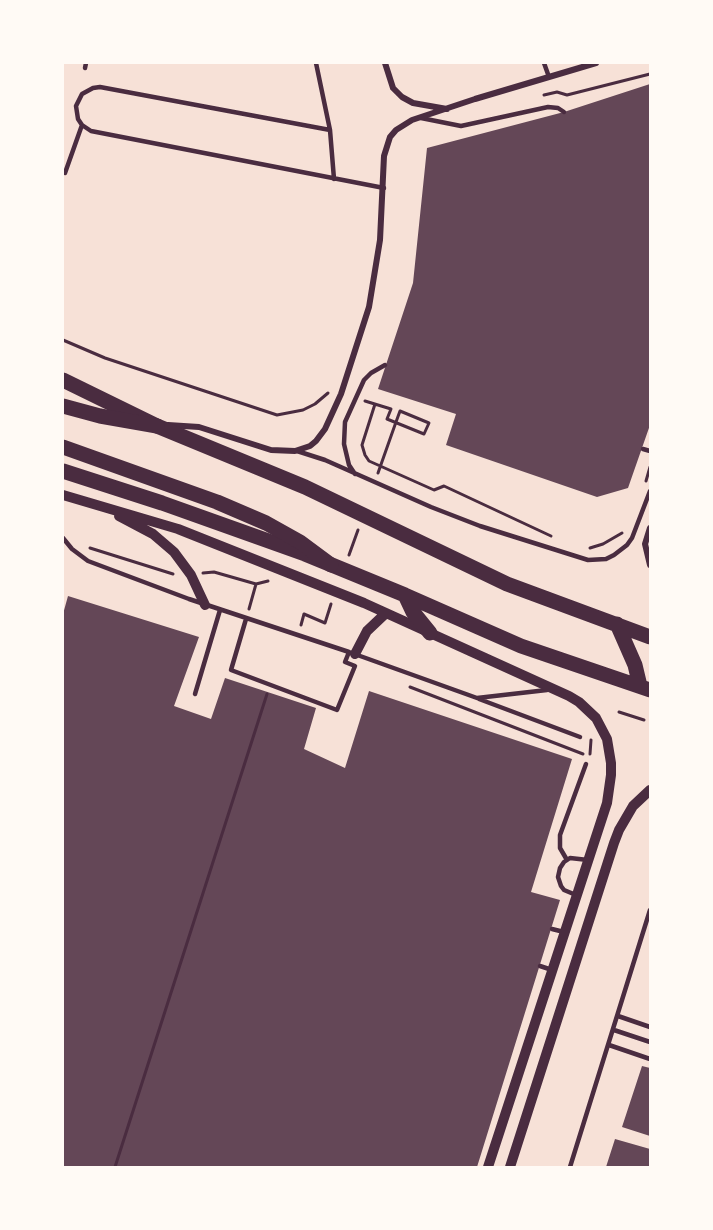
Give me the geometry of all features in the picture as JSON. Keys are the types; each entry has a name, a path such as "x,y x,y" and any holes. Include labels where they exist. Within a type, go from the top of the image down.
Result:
{"main road":[{"path":"63,380 157,426 305,487 507,584 650,637"},
{"path":"63,406 100,416 157,426"},
{"path":"63,447 258,519 300,542 331,565"},
{"path":"63,471 169,505 331,565 521,646 645,688"},
{"path":"405,595 413,612 430,633"},
{"path":"617,624 645,688"}],"street":[{"path":"385,63 393,88 402,97 413,102 447,109"},
{"path":"157,426 171,424 199,427 261,448 295,451 310,446 322,435 341,394 369,307 381,240 384,156 390,138 404,124 421,117 596,63"},
{"path":"63,495 207,539 386,613 553,689 579,702 596,718 602,728 609,751 610,789 488,1167"},
{"path":"92,503 153,534 174,552 191,575 205,605"},
{"path":"650,528 645,544 650,565"},
{"path":"352,653 367,631 386,613"},
{"path":"510,1167 614,843 629,812 650,790"}],"lane":[{"path":"316,63 330,130 334,179"},
{"path":"544,63 549,77"},
{"path":"330,130 100,87 87,90 78,100 76,113 82,125 91,131 384,188"},
{"path":"421,117 461,126 548,107 558,108 564,112"},
{"path":"65,173 82,125"},
{"path":"355,474 346,454 343,433 348,412 364,380 371,373 386,365"},
{"path":"643,449 650,451"},
{"path":"295,451 325,460 480,526 588,560 606,559 621,550 632,538 650,490"},
{"path":"64,539 88,561 246,620 352,653 580,737"},
{"path":"195,694 220,610"},
{"path":"246,620 231,670 337,710 355,666 345,662 352,653"},
{"path":"477,698 553,689"},
{"path":"567,860 560,848 560,835 586,764"},
{"path":"576,895 564,890 559,882 560,868 567,860 574,858 588,860"},
{"path":"570,1167 650,910"},
{"path":"552,929 564,932"},
{"path":"540,966 552,970"},
{"path":"618,1016 650,1027"},
{"path":"614,1030 650,1042"},
{"path":"609,1045 650,1059"}],"path":[{"path":"534,98 556,92 567,95 650,74"},
{"path":"63,340 105,358 278,415 303,410 330,392 341,394"},
{"path":"355,398 391,409 387,419 424,434 429,423 400,411"},
{"path":"375,404 362,445 364,455 369,461 434,490 444,486 560,540"},
{"path":"588,548 612,540 628,525 636,512 641,514"},
{"path":"64,539 183,576 214,572 256,584 269,580"},
{"path":"246,620 256,584"},
{"path":"310,628 301,625 304,614 325,623"},
{"path":"400,683 589,756 586,764"},
{"path":"115,1167 270,686"},
{"path":"619,712 644,720"}],"building":[{"path":"650,84 650,425 628,488 597,497 446,445 456,414 378,389 413,283 427,148 564,112"},
{"path":"68,596 199,637 174,706 211,719 225,678 316,708 304,749 345,768 369,691 572,759 531,892 560,900 477,1167 63,1167 63,614"},
{"path":"642,1066 650,1068 650,1136 622,1127"},
{"path":"615,1139 650,1149 650,1167 606,1167"}]}
